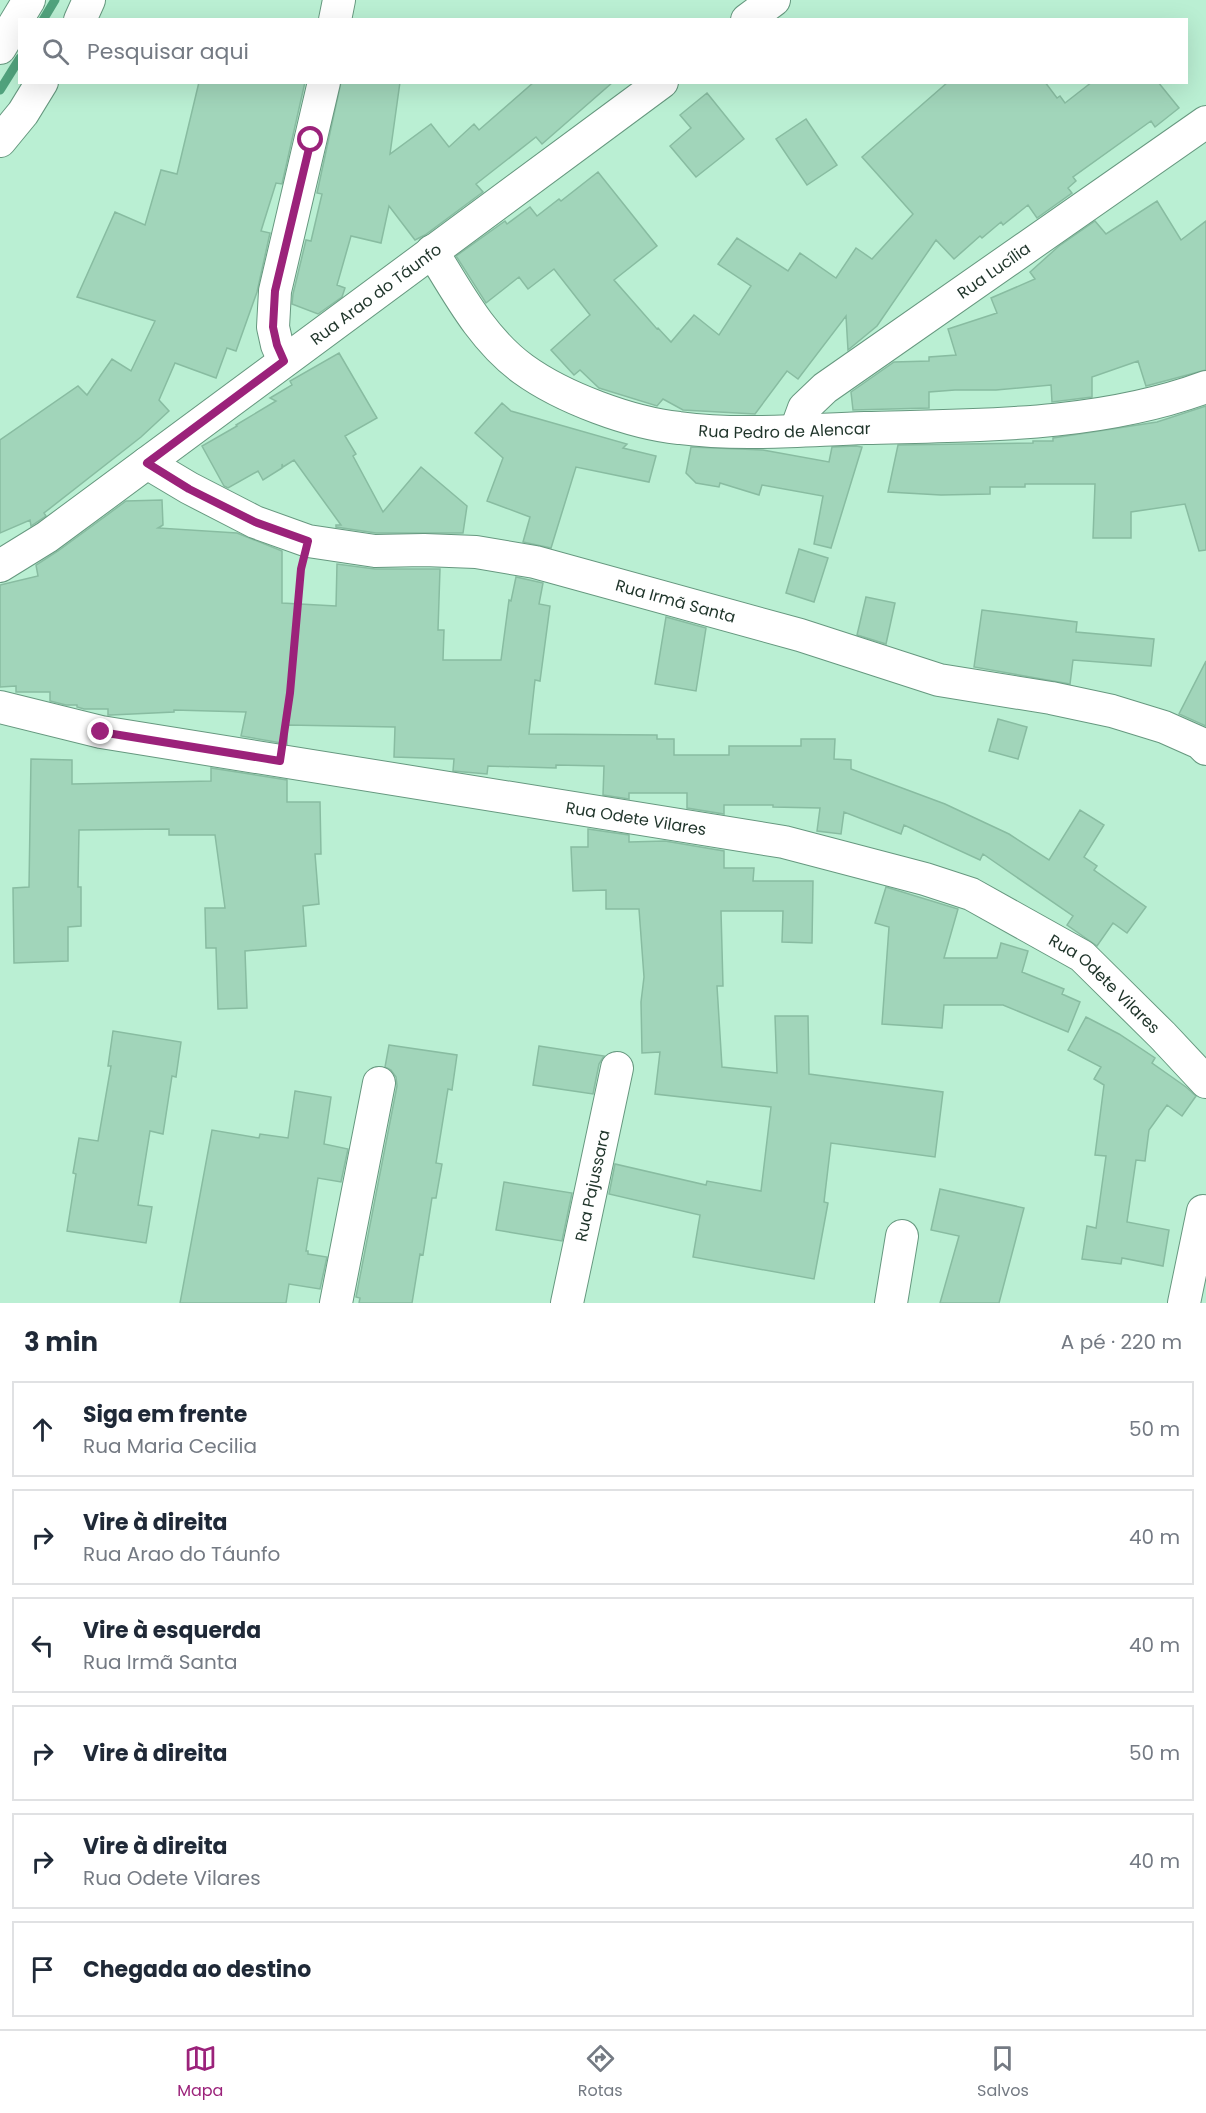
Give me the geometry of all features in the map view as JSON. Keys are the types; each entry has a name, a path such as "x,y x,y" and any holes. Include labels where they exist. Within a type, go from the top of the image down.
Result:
{"street":[{"path":"18,18 29,0"},
{"path":"81,18 89,0"},
{"path":"335,18 339,0"},
{"path":"750,18 774,0"},
{"path":"0,48 18,18"},
{"path":"0,141 23,113 41,84"},
{"path":"284,361 273,327 275,291 324,84"},
{"name":"Rua Arao do Táunfo","path":"0,566 47,537 659,84"},
{"name":"Rua Lucília","path":"796,430 804,408 825,388 1206,122"},
{"name":"Rua Pedro de Alencar","path":"432,252 475,320 523,369 553,386 611,412 678,428 747,432 1009,423 1099,415 1182,396 1206,387"},
{"name":"Rua Irmã Santa","path":"147,463 189,489 255,522 308,541 375,551 476,552 535,562 800,635 939,680 1052,698 1112,711 1164,727 1200,743 1206,749"},
{"name":"Rua Odete Vilares","path":"0,708 101,732 784,842 925,879 971,894 1082,956 1206,1082"},
{"name":"Rua Pajussara","path":"567,1303 617,1068"},
{"path":"336,1303 379,1083"},
{"path":"1184,1303 1203,1211"},
{"path":"891,1303 902,1236"}],"path":[{"path":"280,761 290,693 301,569 308,541"}],"building":[{"path":"199,84 305,84 282,184 276,183 261,231 270,233 257,292 236,351 227,348 216,378 175,363 159,400 169,411 141,437 44,513 46,516 31,526 30,520 0,533 0,440 78,386 87,395 112,359 131,371 155,321 77,297 115,212 145,225 161,170 177,174"},
{"path":"341,84 400,84 390,154 431,124 449,147 474,124 479,130 532,84 611,84 542,144 536,137 476,184 483,192 425,235 415,240 389,206 381,243 351,236 337,285 345,288 342,297 318,314 292,304 306,240 311,241 322,194 317,193"},
{"path":"946,84 1046,84 1057,98 1060,96 1065,103 1089,84 1160,84 1179,108 1155,127 1151,121 1073,177 1076,181 1068,188 1072,193 1037,218 1028,205 1003,225 1001,222 982,238 980,236 954,259 936,240 877,326 848,350 846,316 798,379 787,371 755,414 683,410 663,399 657,406 599,388 580,370 574,375 551,350 590,315 554,269 528,289 519,277 486,303 456,256 505,221 507,224 530,207 537,216 559,199 561,201 598,172 657,246 614,280 671,342 694,315 719,335 751,286 718,264 737,238 788,271 800,253 836,278 856,248 872,259 913,214 862,157"},
{"path":"707,93 744,139 696,177 670,146 691,128 680,115"},
{"path":"806,119 837,165 807,185 776,139"},
{"path":"1157,201 1181,240 1206,221 1206,370 1146,386 1138,361 1092,377 1092,397 1052,402 1051,385 996,390 955,390 929,392 929,408 853,410 851,392 894,362 929,361 929,357 956,355 948,329 997,313 991,298 1035,279 1030,272 1059,246 1095,221 1106,234"},
{"path":"339,353 377,418 345,436 383,512 421,467 467,506 463,533 376,533 336,527 336,525 341,525 294,460 283,467 282,464 282,468 263,480 258,471 228,488 224,486 202,446 276,401 270,398 292,385 290,381"},
{"path":"502,403 511,411 627,444 623,448 656,456 649,482 576,467 551,548 523,542 530,517 487,501 503,458 475,433"},
{"path":"1206,406 1206,550 1199,551 1185,504 1131,512 1131,538 1093,538 1095,484 1025,484 1025,487 990,487 990,494 941,495 888,492 898,445 1053,441 1053,438 1157,422"},
{"path":"691,447 763,450 829,462 832,447 862,447 831,548 814,544 823,496 762,485 759,495 720,483 719,487 696,483 686,473"},
{"path":"162,500 163,525 158,528 237,533 282,551 282,603 336,606 337,564 375,569 440,569 438,630 444,630 443,660 501,660 509,600 511,601 516,577 543,583 539,604 550,606 540,681 535,680 529,734 657,735 657,739 674,739 674,755 729,755 729,746 801,746 801,739 835,739 834,759 851,760 851,769 945,804 1009,834 1049,860 1080,810 1104,825 1084,857 1097,866 1094,870 1146,907 1127,933 1113,923 1097,946 1067,925 1073,916 983,854 980,860 904,825 901,834 844,812 841,834 817,831 820,808 724,805 724,814 687,808 687,793 629,793 629,799 603,795 604,766 556,765 556,768 488,766 487,774 453,771 454,759 394,757 395,727 287,725 287,744 241,736 246,712 174,710 174,712 108,715 108,709 84,709 77,705 50,701 50,692 16,692 16,686 0,687 0,585 38,576 36,565 126,501"},
{"path":"799,549 828,558 814,602 786,593"},
{"path":"866,597 895,603 886,644 857,635"},
{"path":"982,610 1077,622 1076,632 1154,639 1151,666 1073,660 1070,684 974,667"},
{"path":"666,617 706,628 696,691 655,684"},
{"path":"1206,661 1206,726 1179,714"},
{"path":"998,719 1027,727 1018,759 989,751"},
{"path":"31,759 72,760 72,784 211,781 211,768 287,780 287,802 320,802 321,854 315,854 319,904 303,906 306,946 245,951 247,1008 218,1009 216,948 206,948 205,908 225,908 215,835 169,835 169,829 79,830 78,887 81,887 81,926 68,927 68,961 14,963 13,888 29,887"},
{"path":"588,829 629,835 629,842 665,841 724,851 724,868 754,868 753,881 813,881 812,943 782,942 783,911 721,911 723,986 717,986 722,1067 777,1073 775,1016 808,1016 809,1074 943,1092 935,1157 831,1143 824,1202 828,1203 814,1279 693,1257 700,1215 609,1194 615,1164 706,1185 707,1181 761,1191 771,1107 655,1094 660,1052 642,1053 641,1002 644,977 639,909 606,909 606,890 573,891 571,847 588,847"},
{"path":"886,887 958,909 944,958 997,958 1001,943 1028,951 1022,972 1064,989 1062,994 1080,1002 1068,1032 1003,1005 944,1005 942,1028 882,1024 889,927 875,923"},
{"path":"1086,1017 1119,1034 1155,1058 1152,1063 1196,1096 1182,1116 1167,1105 1149,1130 1145,1161 1136,1160 1127,1222 1169,1230 1163,1266 1122,1258 1121,1264 1082,1259 1087,1226 1096,1228 1106,1156 1095,1155 1104,1085 1094,1079 1101,1067 1068,1050"},
{"path":"113,1031 181,1042 176,1077 172,1076 163,1134 150,1131 138,1205 152,1207 146,1243 67,1231 79,1138 98,1141 111,1066 108,1066"},
{"path":"389,1045 457,1055 452,1090 448,1089 436,1163 442,1164 436,1198 432,1198 423,1255 420,1254 412,1303 359,1303 360,1298 356,1297 397,1086 396,1077 391,1070 385,1067"},
{"path":"539,1046 604,1056 599,1064 593,1094 533,1085"},
{"path":"295,1091 331,1097 324,1144 348,1149 341,1182 318,1178 306,1251 308,1254 327,1257 320,1289 289,1284 286,1303 180,1303 212,1130 259,1138 260,1134 288,1138"},
{"path":"504,1182 572,1193 562,1241 496,1230"},
{"path":"940,1189 1024,1208 999,1303 940,1303 959,1236 931,1230"}],"waterway":[{"path":"44,18 55,0"},
{"path":"0,90 18,61"}],"route":[{"path":"101,732 280,761 290,693 301,569 308,541 255,522 189,489 147,463 284,361 273,327 275,291 311,140"}]}
